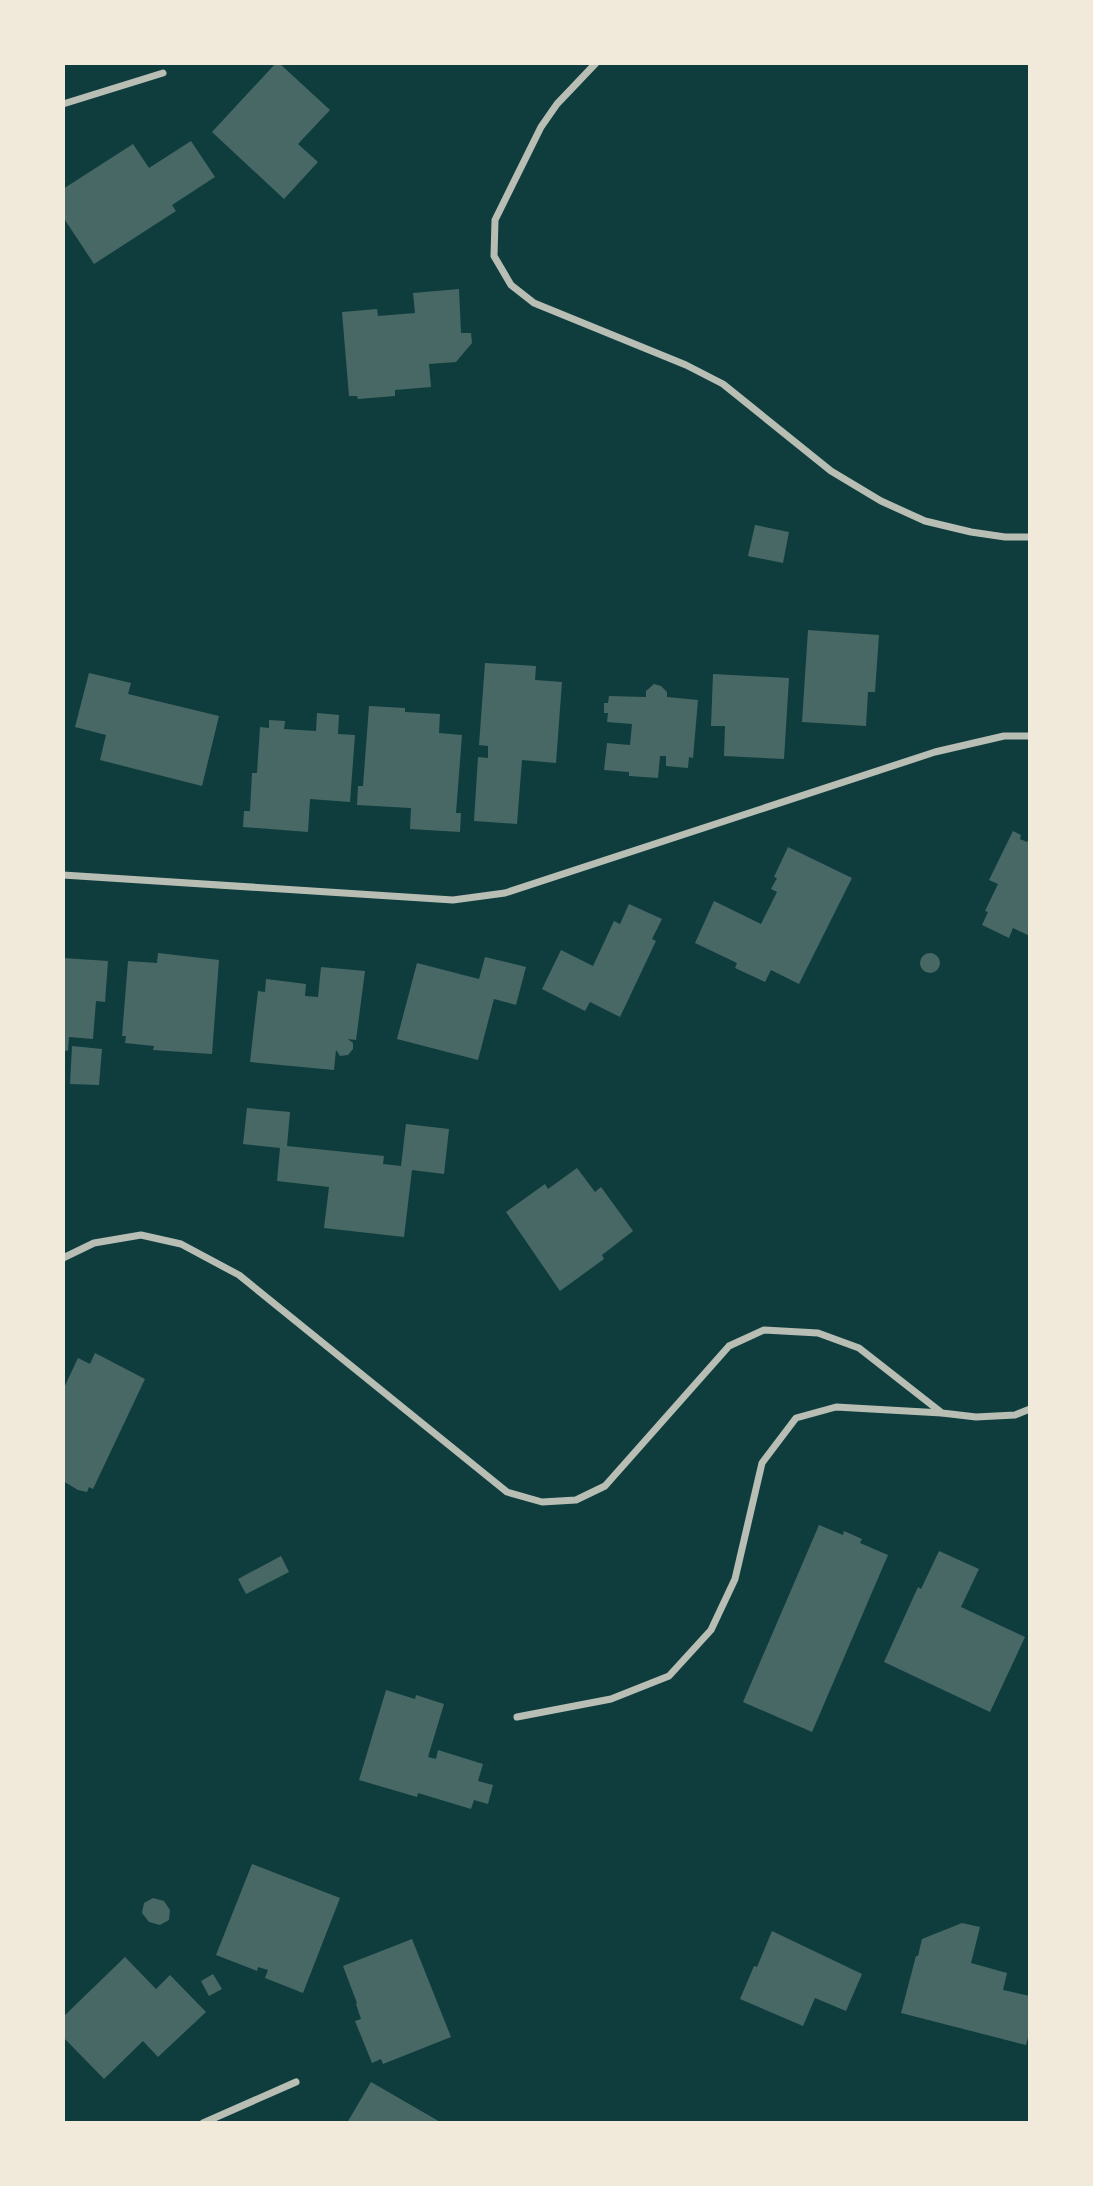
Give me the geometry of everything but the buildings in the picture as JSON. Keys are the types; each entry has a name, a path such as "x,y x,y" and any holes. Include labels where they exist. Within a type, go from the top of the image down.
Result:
{"street":[{"path":"596,63 557,104 541,127 495,220 494,256 511,285 534,303 686,365 723,384 831,471 881,501 925,521 1005,537 1030,537"},
{"path":"63,104 163,73"},
{"path":"63,875 453,900 505,893 936,752 1004,736 1030,736"},
{"path":"63,1258 94,1243 141,1236 181,1244 239,1275 254,1290 507,1492 542,1502 576,1500 605,1486 729,1346 764,1330 818,1333 859,1348 942,1413"},
{"path":"517,1717 611,1699 668,1676 711,1630 735,1578 762,1463 796,1418 836,1407 976,1417 1015,1415 1030,1409"},
{"path":"203,2123 296,2082"}]}
